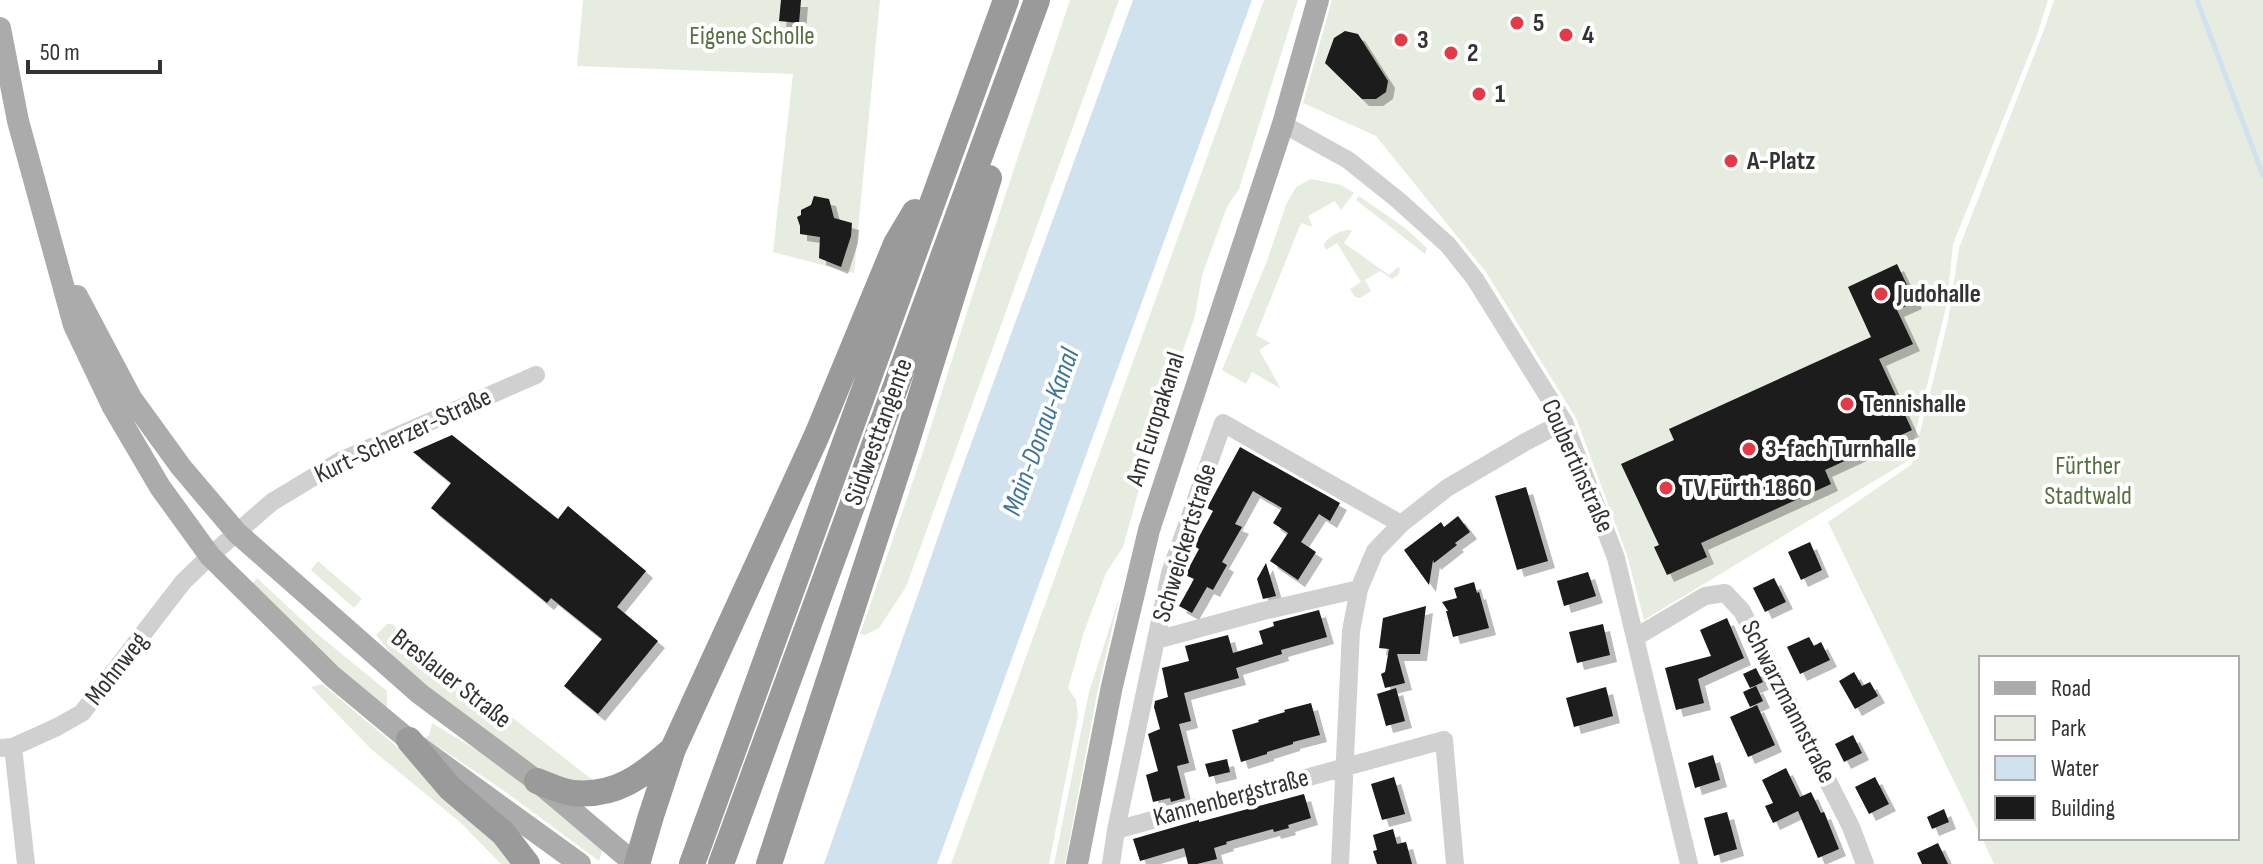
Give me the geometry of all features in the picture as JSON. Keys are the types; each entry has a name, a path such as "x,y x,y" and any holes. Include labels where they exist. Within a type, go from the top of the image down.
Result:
{"highway":[{"name":"Südwesttangente","path":"692,864 1006,0"},
{"name":"Südwesttangente","path":"721,864 1037,0"},
{"path":"769,864 986,190 1005,88"},
{"path":"636,864 673,749 817,435 896,244 950,154"},
{"path":"409,740 450,788 503,833 527,864"},
{"path":"537,781 571,793 607,792 646,772 673,749"}],"main road":[{"name":"Am Europakanal","path":"1077,864 1112,686 1149,530 1283,124 1318,0"},
{"name":"Breslauer Straße","path":"0,28 18,121 74,325 113,407 160,487 210,556 332,676 409,740 580,864"},
{"name":"Breslauer Straße","path":"49,232 87,319 131,398 181,467 237,533 420,694 537,781 636,864"}],"street":[{"name":"Coubertinstraße","path":"1283,124 1348,160 1448,245 1475,279 1564,422 1616,558 1689,864"},
{"name":"Kurt-Scherzer-Straße","path":"237,533 272,502 340,461 536,375"},
{"name":"Kannenbergstraße","path":"1340,864 1351,631 1359,589 1375,551 1401,524 1447,488 1564,422"},
{"name":"Schweickertstraße","path":"1111,864 1170,573 1223,423 1401,524"},
{"path":"210,556 237,533"},
{"name":"Mohnweg","path":"6,748 82,713 183,582 210,556"},
{"path":"1156,640 1359,589"},
{"name":"Schwarzmannstraße","path":"1636,637 1705,596 1725,593 1742,611 1851,827 1865,864"},
{"path":"1345,767 1444,740 1455,864"},
{"path":"6,748 26,864"},
{"name":"Kannenbergstraße","path":"1116,830 1345,767"}],"green space":[{"name":"Eigene Scholle","path":"583,0 880,0 854,273 773,252 793,74 577,66"},
{"path":"1070,0 1119,0 906,587 879,628 865,635 860,634 922,455"},
{"path":"1264,0 1298,0 1239,189 1227,207 1202,275 1195,316 1157,425 1123,547 1106,573 1084,632 1068,688 1076,700 1078,716 1049,864 951,864"},
{"path":"1332,0 2048,0 2037,35 1953,244 1947,303 1909,460 1644,620 1627,555 1576,418 1486,272 1376,136 1303,103"},
{"name":"Fürther Stadtwald","path":"2054,0 2263,0 2263,864 1994,864 1983,840 2239,840 2239,656 1979,656 1979,833 1828,522 1912,464 1948,321 1959,248"},
{"path":"1311,179 1341,185 1354,193 1341,210 1335,201 1308,216 1313,227 1301,223 1256,335 1270,343 1259,350 1281,389 1252,372 1246,384 1222,370 1267,261 1286,205 1296,187"},
{"path":"1359,196 1405,228 1427,248 1425,254 1356,200"},
{"path":"1352,231 1344,243 1389,275 1398,267 1400,269 1392,279 1380,271 1365,280 1371,291 1360,298 1355,297 1350,289 1361,282 1337,243 1326,250 1324,245 1335,234"},
{"path":"318,561 362,599 354,608 311,570"},
{"path":"257,578 316,633 387,691 387,706 384,709 251,586"},
{"path":"1120,595 1097,694 1065,864 1054,864 1089,692"},
{"path":"387,624 392,624 594,781 583,786 537,769 402,667 376,635"},
{"path":"322,684 402,751 517,864 501,864 461,823 371,749 311,687"},
{"path":"432,723 485,755 604,845 599,861 503,790 425,738"}],"water":[{"name":"Main-Donau-Kanal","path":"1133,0 1252,0 937,864 824,864 960,474"}],"building":[{"path":"781,0 801,0 799,23 779,21"},
{"path":"1345,31 1358,34 1388,81 1386,92 1376,99 1362,99 1325,63 1334,38"},
{"path":"814,196 829,199 834,218 852,223 841,267 819,258 820,237 800,234 797,217 801,215 801,210 811,205"},
{"path":"1897,264 1915,302 1897,310 1913,344 1879,359 1912,430 1825,470 1831,484 1701,543 1707,557 1667,575 1654,547 1659,545 1621,464 1674,440 1669,429 1871,337 1848,287"},
{"path":"452,435 558,519 568,506 646,571 617,607 658,641 598,714 564,686 602,639 551,598 547,603 431,508 451,483 413,452"},
{"path":"1240,447 1340,503 1330,521 1319,514 1301,542 1316,552 1298,580 1270,561 1288,533 1273,523 1282,508 1253,491 1235,524 1242,527 1222,562 1227,565 1213,590 1207,587 1192,613 1179,606 1194,579 1185,575 1199,549 1194,546 1213,511 1207,508"},
{"path":"1526,487 1548,561 1517,570 1495,496"},
{"path":"1458,516 1470,532 1434,563 1433,560 1429,585 1404,550 1441,522 1444,527"},
{"path":"1810,542 1822,570 1801,580 1788,552"},
{"path":"1266,563 1276,596 1263,599 1257,579"},
{"path":"1588,572 1596,596 1564,606 1557,581"},
{"path":"1774,578 1786,602 1765,612 1753,588"},
{"path":"1474,582 1489,628 1453,637 1448,611 1442,602 1457,598 1454,588"},
{"path":"1426,606 1420,654 1397,654 1405,683 1385,688 1381,674 1385,672 1389,649 1379,648 1383,618"},
{"path":"1319,610 1327,637 1281,650 1282,654 1236,668 1239,678 1184,693 1191,721 1179,724 1189,763 1177,766 1185,798 1153,802 1146,775 1158,771 1148,734 1160,729 1155,701 1168,697 1162,668 1189,661 1185,646 1228,635 1233,653 1263,644 1259,631 1274,626 1273,622"},
{"path":"1727,618 1744,658 1698,679 1704,703 1676,710 1665,668 1711,656 1700,630"},
{"path":"1603,624 1610,655 1577,663 1569,632"},
{"path":"1809,637 1814,646 1821,642 1830,660 1800,674 1787,647"},
{"path":"1756,668 1763,682 1750,688 1743,674"},
{"path":"1854,672 1862,686 1870,682 1878,696 1855,709 1839,681"},
{"path":"1756,686 1763,701 1750,707 1743,692"},
{"path":"1606,687 1613,716 1574,727 1566,698"},
{"path":"1396,688 1405,721 1386,726 1377,694"},
{"path":"1311,703 1320,735 1241,762 1232,730"},
{"path":"1757,705 1775,745 1748,757 1730,717"},
{"path":"1853,735 1862,753 1844,762 1835,744"},
{"path":"1713,755 1720,780 1695,788 1688,763"},
{"path":"1227,759 1230,772 1209,777 1205,764"},
{"path":"1786,768 1800,797 1811,792 1821,813 1824,812 1839,849 1818,858 1798,811 1773,823 1765,806 1773,803 1762,780"},
{"path":"1394,777 1405,814 1382,820 1371,784"},
{"path":"1875,777 1889,804 1869,814 1855,787"},
{"path":"1304,794 1311,818 1288,825 1289,828 1274,832 1273,829 1226,842 1214,848 1217,859 1188,864 1184,848 1140,861 1133,839"},
{"path":"1944,809 1949,822 1932,829 1927,817"},
{"path":"1727,812 1737,849 1714,856 1704,818"},
{"path":"1393,829 1397,844 1406,842 1412,864 1377,864 1373,835"},
{"path":"1938,843 1948,864 1922,864 1917,853"}],"waterway":[{"path":"2197,0 2263,175"}],"place":[{"name":"5","path":"1517,23"},
{"name":"4","path":"1566,35"},
{"name":"3","path":"1401,40"},
{"name":"2","path":"1451,53"},
{"name":"1","path":"1479,94"},
{"name":"A-Platz","path":"1731,161"},
{"name":"Judohalle","path":"1881,294"},
{"name":"Tennishalle","path":"1847,404"},
{"name":"3-fach Turnhalle","path":"1749,449"},
{"name":"TV Fürth 1860","path":"1666,488"}]}
